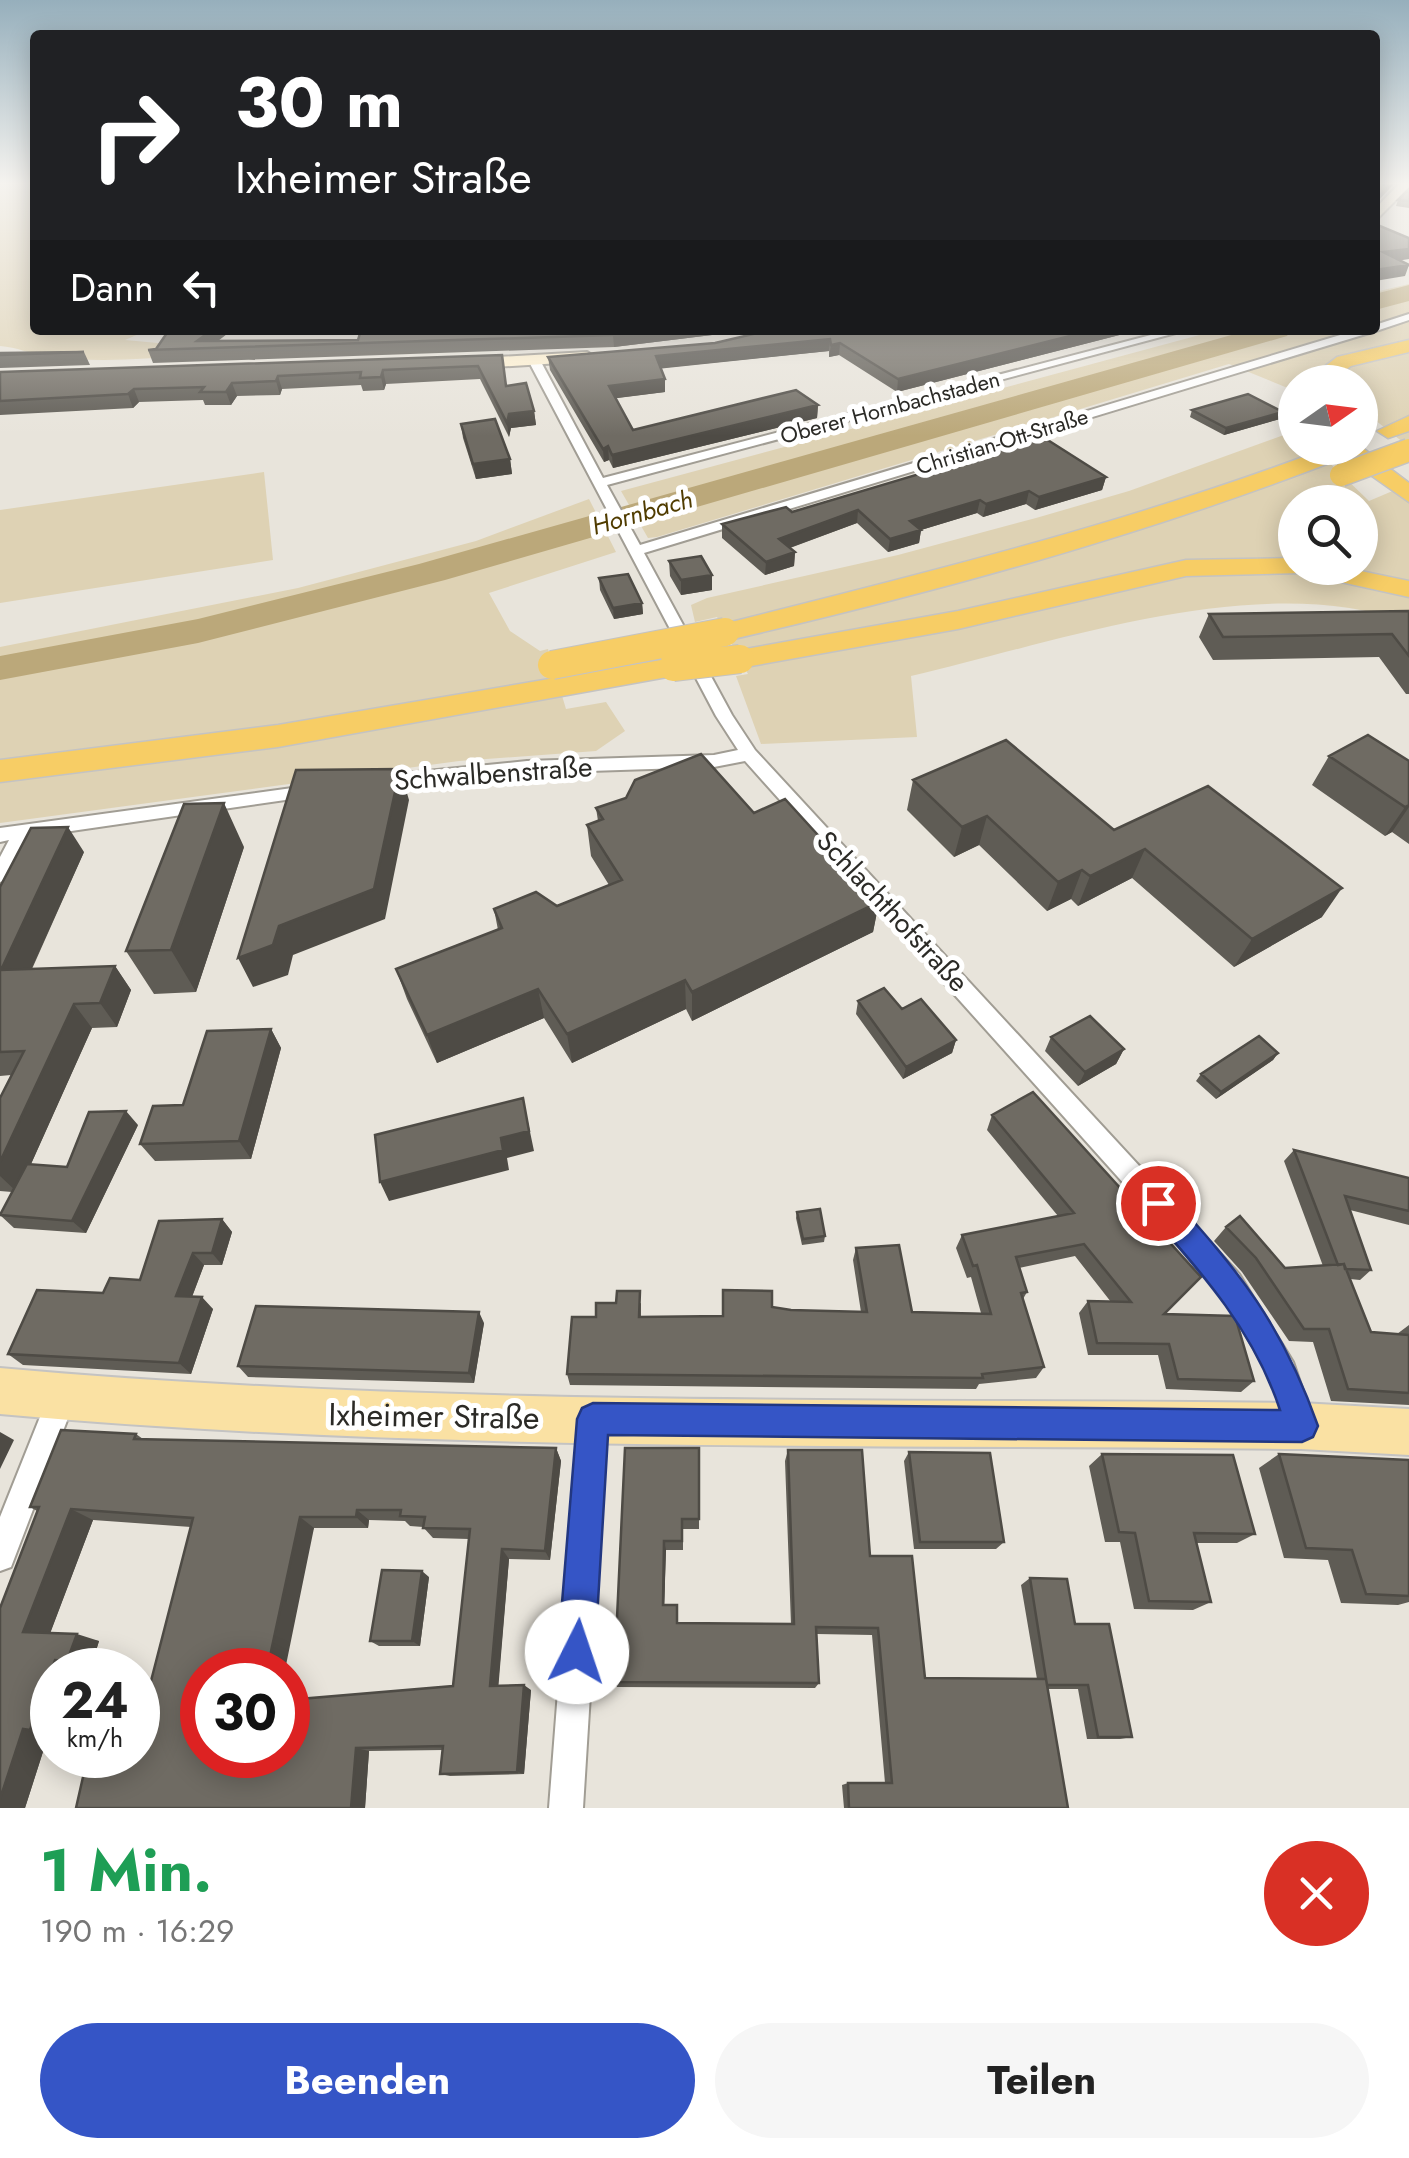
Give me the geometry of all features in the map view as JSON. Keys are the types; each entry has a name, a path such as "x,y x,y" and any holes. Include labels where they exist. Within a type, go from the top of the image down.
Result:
{"highway":[{"path":"1339,365 1409,346"},
{"path":"1376,365 1409,355"},
{"path":"1378,453 1409,450"},
{"path":"1378,455 1409,479"},
{"path":"0,745 555,677 673,667 924,585 1119,530 1316,465"},
{"path":"1355,465 1409,495"},
{"path":"0,772 278,736 555,677 734,648 958,620 1186,568 1278,566"},
{"path":"1378,582 1409,589"}],"main road":[{"name":"Ixheimer Straße","path":"0,1391 200,1409 593,1419 1302,1426 1409,1432"}],"street":[{"path":"1380,326 1409,317"},
{"name":"Oberer Hornbachstaden","path":"602,488 1164,335"},
{"name":"Christian-Ott-Straße","path":"633,546 1351,335"},
{"path":"446,364 614,356"},
{"name":"Schlachthofstraße","path":"534,360 748,754 1230,1284 1283,1372 1302,1426"},
{"name":"Schwalbenstraße","path":"0,835 450,772 701,762 748,754"},
{"path":"0,875 22,832"},
{"path":"0,1556 62,1397"},
{"path":"566,1808 593,1419"}],"shaded area":[{"path":"0,267 30,267 30,335 136,335 125,340 169,344 188,356 81,359 0,346"},
{"path":"1409,284 1409,447 1378,422 1378,365 1278,365 1278,384 1229,364 657,537 648,538 621,491 1199,335 1380,335 1380,291"},
{"path":"1278,437 1278,465 1332,465 1352,485 1278,485 1278,585 1378,585 1378,497 1409,484 1409,623 1351,608 1290,604 1161,616 911,676 917,737 761,744 736,676 748,674 717,617 695,622 691,605 707,598 898,555 1129,491"},
{"path":"264,472 273,560 0,603 0,510"},
{"path":"589,499 616,552 489,593 510,631 540,651 548,649 566,709 606,702 625,731 596,751 459,761 0,823 0,647 298,588 476,541"}],"building":[{"path":"166,335 205,335 197,341 358,340 360,335 613,335 148,350 156,349"},
{"path":"749,335 1074,335 898,379 840,343 831,345 830,339 656,356 665,379 609,386 633,430 796,390 818,405 612,455 608,446 603,449 548,357 715,343"},
{"path":"84,352 0,355 0,353"},
{"path":"502,355 506,386 526,383 534,411 509,414 507,423 478,366 383,370 381,377 360,378 361,372 278,376 276,381 232,383 226,392 200,392 204,387 134,389 128,394 0,401 0,372"},
{"path":"1248,394 1278,409 1278,413 1226,428 1192,410"},
{"path":"495,419 510,459 473,464 461,424"},
{"path":"1043,437 1106,477 1039,497 1029,491 986,504 980,500 910,521 921,530 890,539 858,510 779,539 795,552 766,562 722,524 786,507 792,512"},
{"path":"701,556 712,575 681,580 669,561"},
{"path":"628,574 642,603 613,608 599,578"},
{"path":"1409,611 1409,656 1392,634 1223,637 1209,614"},
{"path":"1368,735 1409,761 1409,805 1405,807 1329,756"},
{"path":"1006,740 1114,830 1208,786 1342,888 1252,939 1145,849 1090,876 1082,870 1058,882 987,816 962,827 913,780"},
{"path":"701,754 754,813 785,799 879,902 692,992 685,980 567,1034 538,989 427,1035 396,969 502,928 494,909 536,892 557,906 622,880 587,825 603,819 596,808 626,798 635,780"},
{"path":"400,769 374,889 279,926 273,945 238,958 296,770"},
{"path":"224,803 171,950 126,951 184,804"},
{"path":"68,827 1,970 115,966 100,1003 74,1004 0,1162 0,1098 24,1051 0,1052 0,887 31,828"},
{"path":"884,988 902,1009 921,999 956,1040 906,1067 858,1001"},
{"path":"1090,1016 1124,1049 1085,1072 1051,1037"},
{"path":"271,1029 239,1141 140,1144 153,1106 183,1105 207,1031"},
{"path":"1259,1036 1278,1053 1221,1092 1201,1074"},
{"path":"1033,1092 1201,1277 1164,1314 1235,1316 1254,1381 1178,1379 1169,1344 1097,1343 1088,1301 1131,1302 1084,1244 1016,1257 1027,1292 1021,1293 1044,1367 982,1374 983,1378 567,1374 572,1317 596,1317 596,1303 616,1303 617,1291 640,1291 639,1317 723,1316 723,1290 772,1291 772,1307 791,1310 867,1312 856,1248 899,1245 912,1312 991,1314 977,1265 973,1266 962,1235 1074,1213 992,1115"},
{"path":"523,1098 529,1131 501,1138 503,1150 380,1182 375,1135"},
{"path":"126,1111 72,1221 0,1215 27,1164 67,1167 89,1112"},
{"path":"1294,1150 1409,1178 1409,1211 1345,1196 1371,1270 1338,1265"},
{"path":"820,1209 825,1236 803,1239 797,1212"},
{"path":"1240,1216 1285,1268 1344,1264 1371,1332 1409,1335 1409,1393 1348,1389 1329,1329 1304,1329 1256,1258 1226,1227"},
{"path":"222,1219 212,1253 193,1253 176,1296 202,1297 179,1363 8,1354 37,1290 103,1293 110,1278 140,1280 159,1221"},
{"path":"256,1306 479,1312 469,1373 238,1366"},
{"path":"61,1430 136,1434 134,1439 556,1448 545,1551 502,1549 490,1686 524,1685 517,1772 440,1774 443,1746 356,1748 351,1808 76,1808 83,1778 160,1778 159,1648 193,1518 71,1509 23,1632 77,1634 72,1648 30,1648 30,1730 23,1729 0,1799 0,1608 39,1507 30,1507","holes":["357,1510 401,1510 400,1516 425,1517 423,1528 470,1529 453,1686 310,1698 310,1778 180,1778 180,1648 272,1648 300,1517 356,1517"]},
{"path":"625,1448 699,1448 699,1519 682,1519 682,1541 664,1541 663,1605 677,1605 677,1623 794,1624 788,1450 862,1450 870,1556 912,1556 925,1678 1046,1679 1068,1808 849,1808 848,1783 892,1783 878,1628 816,1627 819,1683 614,1682"},
{"path":"909,1452 990,1453 1004,1542 920,1542"},
{"path":"1102,1454 1233,1455 1255,1534 1194,1533 1211,1602 1149,1601 1135,1533 1119,1532"},
{"path":"1279,1454 1409,1460 1409,1596 1366,1594 1352,1550 1306,1548"},
{"path":"382,1570 422,1571 412,1641 370,1641"},
{"path":"1030,1578 1067,1579 1075,1624 1109,1624 1132,1737 1098,1737 1088,1685 1047,1685"}],"waterway":[{"name":"Hornbach","path":"1380,301 1409,293"},
{"name":"Hornbach","path":"0,668 198,631 432,572 1261,335"}],"route":[{"path":"577,1652 593,1419 1302,1426 1283,1372 1262,1332 1230,1284 1158,1203"}]}
